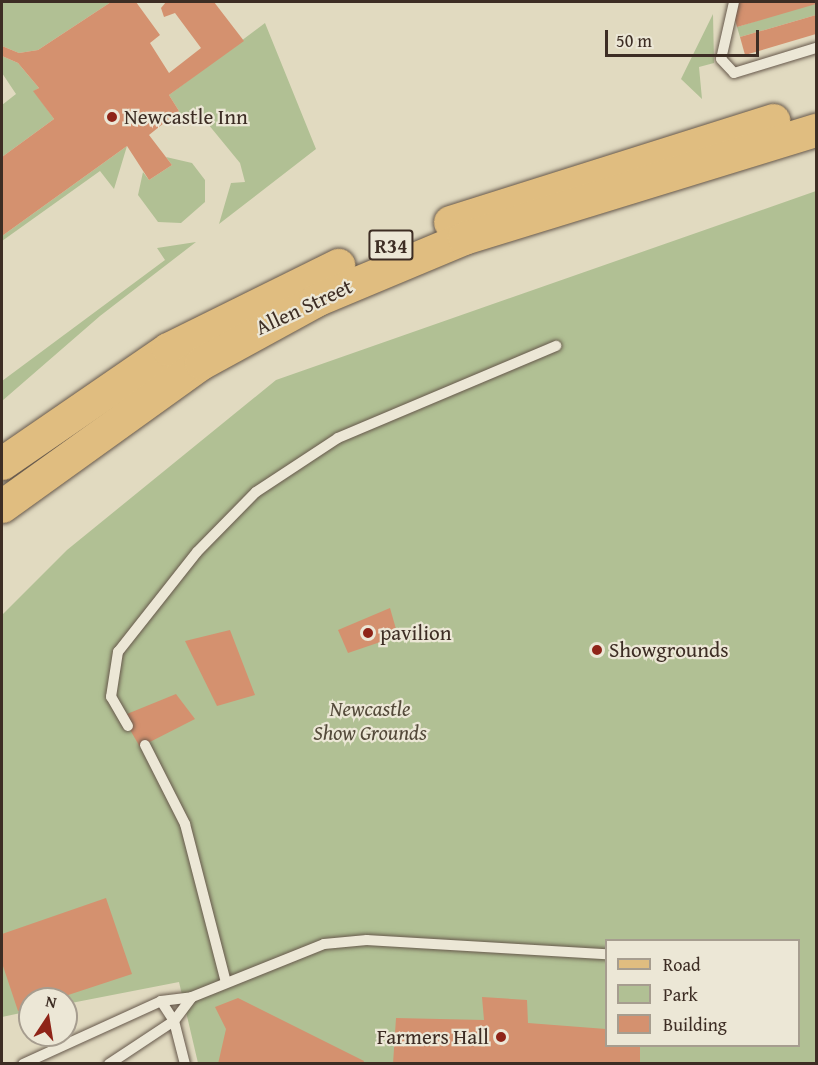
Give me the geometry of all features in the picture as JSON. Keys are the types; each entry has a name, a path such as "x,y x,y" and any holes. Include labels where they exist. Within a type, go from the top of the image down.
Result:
{"main road":[{"name":"Allen Street","path":"2,463 168,350 295,284 507,200 816,108"},
{"name":"Allen Street","path":"2,506 201,363 316,300 464,238 816,130"}],"lane":[{"path":"734,2 721,59 734,73 816,48"},
{"path":"128,726 111,697 118,652 197,552 256,492 338,438 556,346"},
{"path":"145,745 185,824 226,983"},
{"path":"23,1064 161,1001 192,997 297,951 367,940 605,954"},
{"path":"109,1064 174,1021 192,997"},
{"path":"161,1001 174,1021 185,1064"}],"green space":[{"path":"2,2 111,2 38,50 19,53 2,46"},
{"path":"816,2 816,15 740,37 737,27"},
{"path":"713,14 714,63 699,67 702,99 681,79"},
{"path":"265,23 316,149 219,224 231,183 245,182 240,163 208,124 173,115 179,111 169,95"},
{"path":"2,56 18,63 39,88 34,91 54,119 2,157 2,105 16,94 2,73"},
{"path":"127,146 114,189 100,171 2,241 2,236"},
{"path":"166,157 192,163 205,180 205,202 181,223 158,222 138,195 143,172 149,180 172,165"},
{"name":"Newcastle Show Grounds","path":"816,191 816,1063 198,1063 179,982 78,1002 78,987 18,987 18,1014 2,1017 2,615 67,550 276,380"},
{"path":"196,242 100,316 2,401 2,381 165,260 157,248"}],"building":[{"name":"Newcastle Inn","path":"111,2 136,2 160,35 150,43 169,73 201,48 175,13 164,17 161,8 166,2 214,2 244,41 169,95 179,111 149,135 172,165 149,180 127,146 2,236 2,157 54,119 33,91 39,88 18,63 2,56 2,46 19,53 38,50"},
{"path":"730,2 815,2 816,4 737,27"},
{"path":"816,15 816,34 745,55 740,37"},
{"name":"pavilion","path":"390,608 398,636 348,653 338,630"},
{"path":"230,630 255,695 217,706 185,641"},
{"path":"176,694 195,719 140,747 122,716"},
{"path":"106,898 132,974 78,992 78,987 18,987 18,1011 2,963 2,934"},
{"name":"Farmers Hall","path":"482,997 527,1000 528,1023 605,1029 605,1047 640,1047 640,1064 393,1064 396,1018 484,1020"},
{"path":"238,998 364,1061 363,1064 218,1064 226,1029 215,1007"}],"place":[{"name":"Newcastle Inn","path":"112,117"},
{"name":"pavilion","path":"368,633"},
{"name":"Showgrounds","path":"597,650"},
{"name":"Farmers Hall","path":"501,1037"}]}
